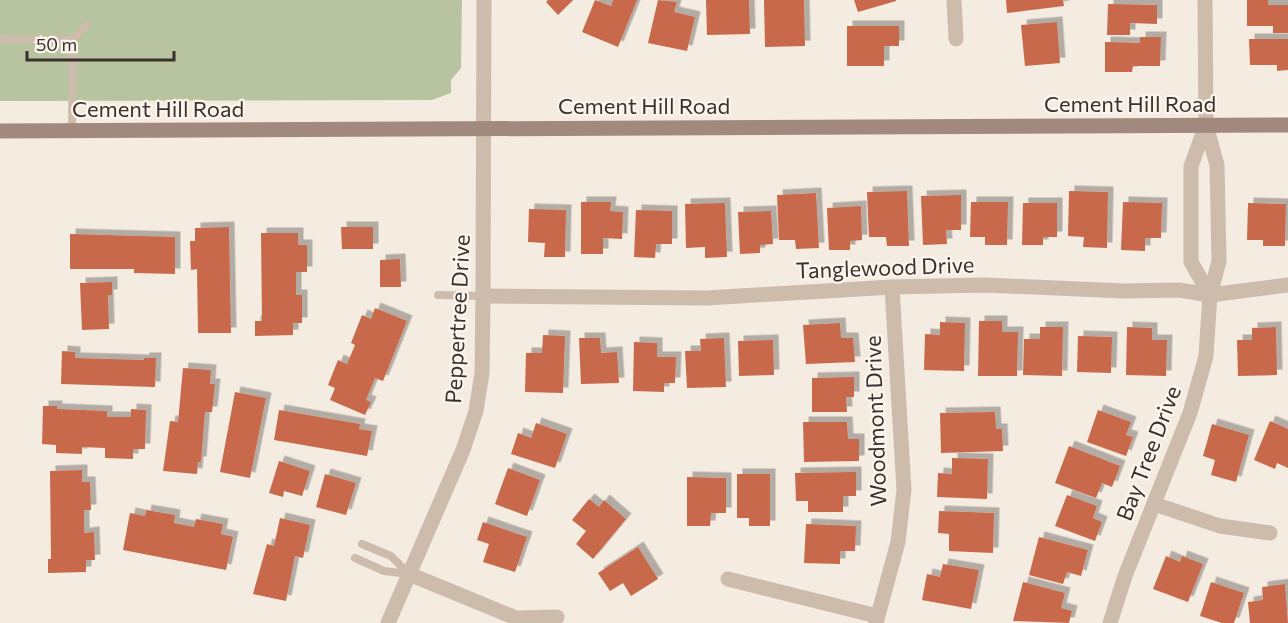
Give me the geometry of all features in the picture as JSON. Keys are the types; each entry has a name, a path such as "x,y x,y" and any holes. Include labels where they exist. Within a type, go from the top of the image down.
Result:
{"street":[{"name":"Peppertree Drive","path":"388,623 463,450 476,411 482,373 484,0"},
{"path":"954,0 956,39"},
{"name":"Bay Tree Drive","path":"1110,623 1125,576 1198,384 1206,356 1210,295 1218,261 1218,171 1206,125 1205,0"},
{"name":"Bay Tree Drive","path":"1206,125 1191,166 1191,262 1210,295"},
{"name":"Cement Hill Road","path":"0,131 1288,125"},
{"name":"Tanglewood Drive","path":"483,296 706,298 892,287 985,285 1124,291 1179,290 1210,295 1288,285"},
{"name":"Woodmont Drive","path":"877,619 898,542 904,490 892,287"},
{"path":"1154,504 1220,526 1270,533"},
{"path":"409,574 516,618 557,617"},
{"path":"728,579 877,619"}],"lane":[{"path":"72,130 73,40 86,25"},
{"path":"0,39 73,40"},
{"path":"438,296 483,296"},
{"path":"362,544 391,556 409,574"},
{"path":"355,558 384,571 409,574"}],"green space":[{"path":"0,0 462,0 461,68 451,80 451,93 432,100 0,101"}],"building":[{"path":"548,0 573,0 558,15 546,2"},
{"path":"595,0 611,6 613,0 637,0 618,47 582,32"},
{"path":"658,0 677,2 674,12 695,17 687,51 648,43"},
{"path":"706,0 749,0 750,34 707,35"},
{"path":"764,0 804,0 805,46 765,47"},
{"path":"854,0 896,0 896,1 858,12"},
{"path":"1006,0 1063,0 1064,6 1007,13"},
{"path":"1247,0 1268,0 1268,5 1288,5 1288,33 1273,33 1273,26 1247,26"},
{"path":"1108,4 1157,5 1157,24 1130,23 1130,35 1107,35"},
{"path":"1057,22 1060,63 1025,66 1021,25"},
{"path":"847,26 899,26 899,46 884,46 884,66 847,66"},
{"path":"1140,37 1161,37 1160,66 1133,66 1132,72 1105,72 1105,42 1140,43"},
{"path":"1249,39 1288,39 1288,70 1277,71 1277,65 1250,65"},
{"path":"907,191 909,246 887,246 886,237 869,237 867,192"},
{"path":"1069,191 1108,192 1107,248 1083,247 1084,237 1068,236"},
{"path":"816,193 819,248 796,249 795,240 779,240 777,195"},
{"path":"961,195 961,230 946,230 947,244 923,245 921,196"},
{"path":"581,202 611,202 610,211 623,212 622,239 603,238 603,254 581,254"},
{"path":"971,202 1008,202 1007,245 985,245 985,237 970,237"},
{"path":"1123,202 1162,203 1161,238 1145,238 1145,251 1121,250"},
{"path":"725,203 727,257 705,258 705,247 686,248 685,204"},
{"path":"1023,203 1057,203 1057,237 1043,237 1043,245 1022,245"},
{"path":"1248,203 1286,204 1285,246 1263,246 1263,240 1247,240"},
{"path":"861,206 862,240 850,241 850,250 829,250 827,208"},
{"path":"529,209 566,210 565,257 544,257 545,243 528,242"},
{"path":"636,210 672,211 672,244 656,244 655,258 634,257"},
{"path":"771,211 773,244 760,245 760,253 740,254 738,212"},
{"path":"229,227 231,333 198,333 197,269 191,270 190,241 195,241 195,228"},
{"path":"341,227 373,227 373,249 342,249"},
{"path":"261,233 298,233 298,245 307,245 307,272 296,272 296,295 302,295 302,323 293,323 293,335 255,336 255,321 262,321"},
{"path":"70,234 175,237 175,274 134,273 134,269 70,269"},
{"path":"400,259 401,287 380,287 380,260"},
{"path":"112,282 112,295 108,295 109,329 82,330 80,283"},
{"path":"375,308 407,321 383,381 375,378 366,400 371,402 365,415 330,400 335,388 328,385 338,360 347,364 355,345 351,343 362,315 371,319"},
{"path":"979,321 1002,321 1002,332 1018,332 1017,376 978,376"},
{"path":"940,322 965,323 964,371 924,370 925,334 940,335"},
{"path":"840,323 841,338 853,338 855,362 806,364 803,325"},
{"path":"1040,327 1063,327 1062,376 1023,375 1024,339 1040,339"},
{"path":"1127,327 1152,328 1152,340 1167,340 1166,376 1126,375"},
{"path":"1276,327 1277,375 1238,376 1237,340 1252,340 1252,328"},
{"path":"543,335 565,336 563,393 525,392 526,353 542,353"},
{"path":"1078,336 1112,337 1111,373 1077,372"},
{"path":"579,338 600,338 601,353 617,352 619,383 581,384"},
{"path":"724,338 726,387 687,388 685,351 701,351 700,339"},
{"path":"773,340 774,375 739,376 738,341"},
{"path":"634,342 657,343 657,357 676,357 675,383 664,383 664,392 633,391"},
{"path":"62,351 75,352 75,358 144,360 144,358 156,358 155,387 61,384"},
{"path":"183,368 211,370 210,384 215,384 212,412 205,412 201,462 198,462 197,474 163,471 170,421 178,422"},
{"path":"854,377 854,397 846,397 847,412 812,412 812,378"},
{"path":"235,392 266,398 250,478 220,472"},
{"path":"43,406 57,406 57,409 107,411 107,417 131,417 131,409 146,410 145,449 133,449 133,459 105,458 105,448 82,447 82,454 56,453 56,445 42,444"},
{"path":"279,410 360,424 359,429 372,431 367,456 274,440"},
{"path":"1098,410 1131,422 1126,435 1133,437 1126,456 1087,442"},
{"path":"995,412 996,429 1002,429 1003,451 941,453 940,413"},
{"path":"1270,421 1288,429 1288,468 1277,463 1275,469 1254,460"},
{"path":"803,422 847,422 848,439 859,439 859,461 804,462"},
{"path":"536,423 567,434 555,468 511,454 518,433 531,438"},
{"path":"1212,424 1249,435 1236,482 1211,475 1215,460 1203,456"},
{"path":"1069,446 1120,466 1112,487 1102,483 1096,498 1055,483"},
{"path":"952,458 988,459 987,499 937,497 938,473 952,474"},
{"path":"279,461 310,471 302,496 284,491 283,497 269,493"},
{"path":"508,468 540,480 527,516 495,504"},
{"path":"82,470 82,482 90,482 91,510 84,510 84,533 94,532 95,560 86,560 86,572 48,573 48,559 51,559 50,471"},
{"path":"856,472 856,496 843,496 843,512 808,512 808,501 796,501 795,473"},
{"path":"325,474 356,483 346,515 316,507"},
{"path":"737,474 770,474 770,526 749,526 749,518 737,518"},
{"path":"687,477 726,478 726,513 711,513 710,526 687,526"},
{"path":"1067,495 1097,506 1093,518 1102,522 1095,541 1055,526"},
{"path":"589,499 599,507 604,500 626,519 593,559 576,544 586,531 572,520"},
{"path":"146,510 175,515 174,523 194,527 196,519 223,524 221,534 233,537 226,570 123,550 130,513 145,516"},
{"path":"939,511 994,513 993,553 949,551 949,534 938,533"},
{"path":"280,518 310,525 303,558 295,556 286,601 253,594 267,544 274,546"},
{"path":"483,522 527,537 515,572 483,562 489,544 477,540"},
{"path":"806,524 856,526 855,551 840,551 840,564 804,563"},
{"path":"1039,537 1088,550 1081,576 1067,572 1063,584 1029,575"},
{"path":"638,547 658,579 631,596 623,583 610,591 598,573"},
{"path":"1166,556 1180,562 1182,556 1203,564 1188,602 1153,589"},
{"path":"943,564 979,570 971,609 922,600 927,574 940,577"},
{"path":"1023,582 1065,593 1061,608 1072,611 1069,623 1013,621"},
{"path":"1211,582 1244,593 1234,623 1222,623 1200,616"},
{"path":"1285,584 1288,623 1250,623 1248,602 1263,600 1262,587"}]}
